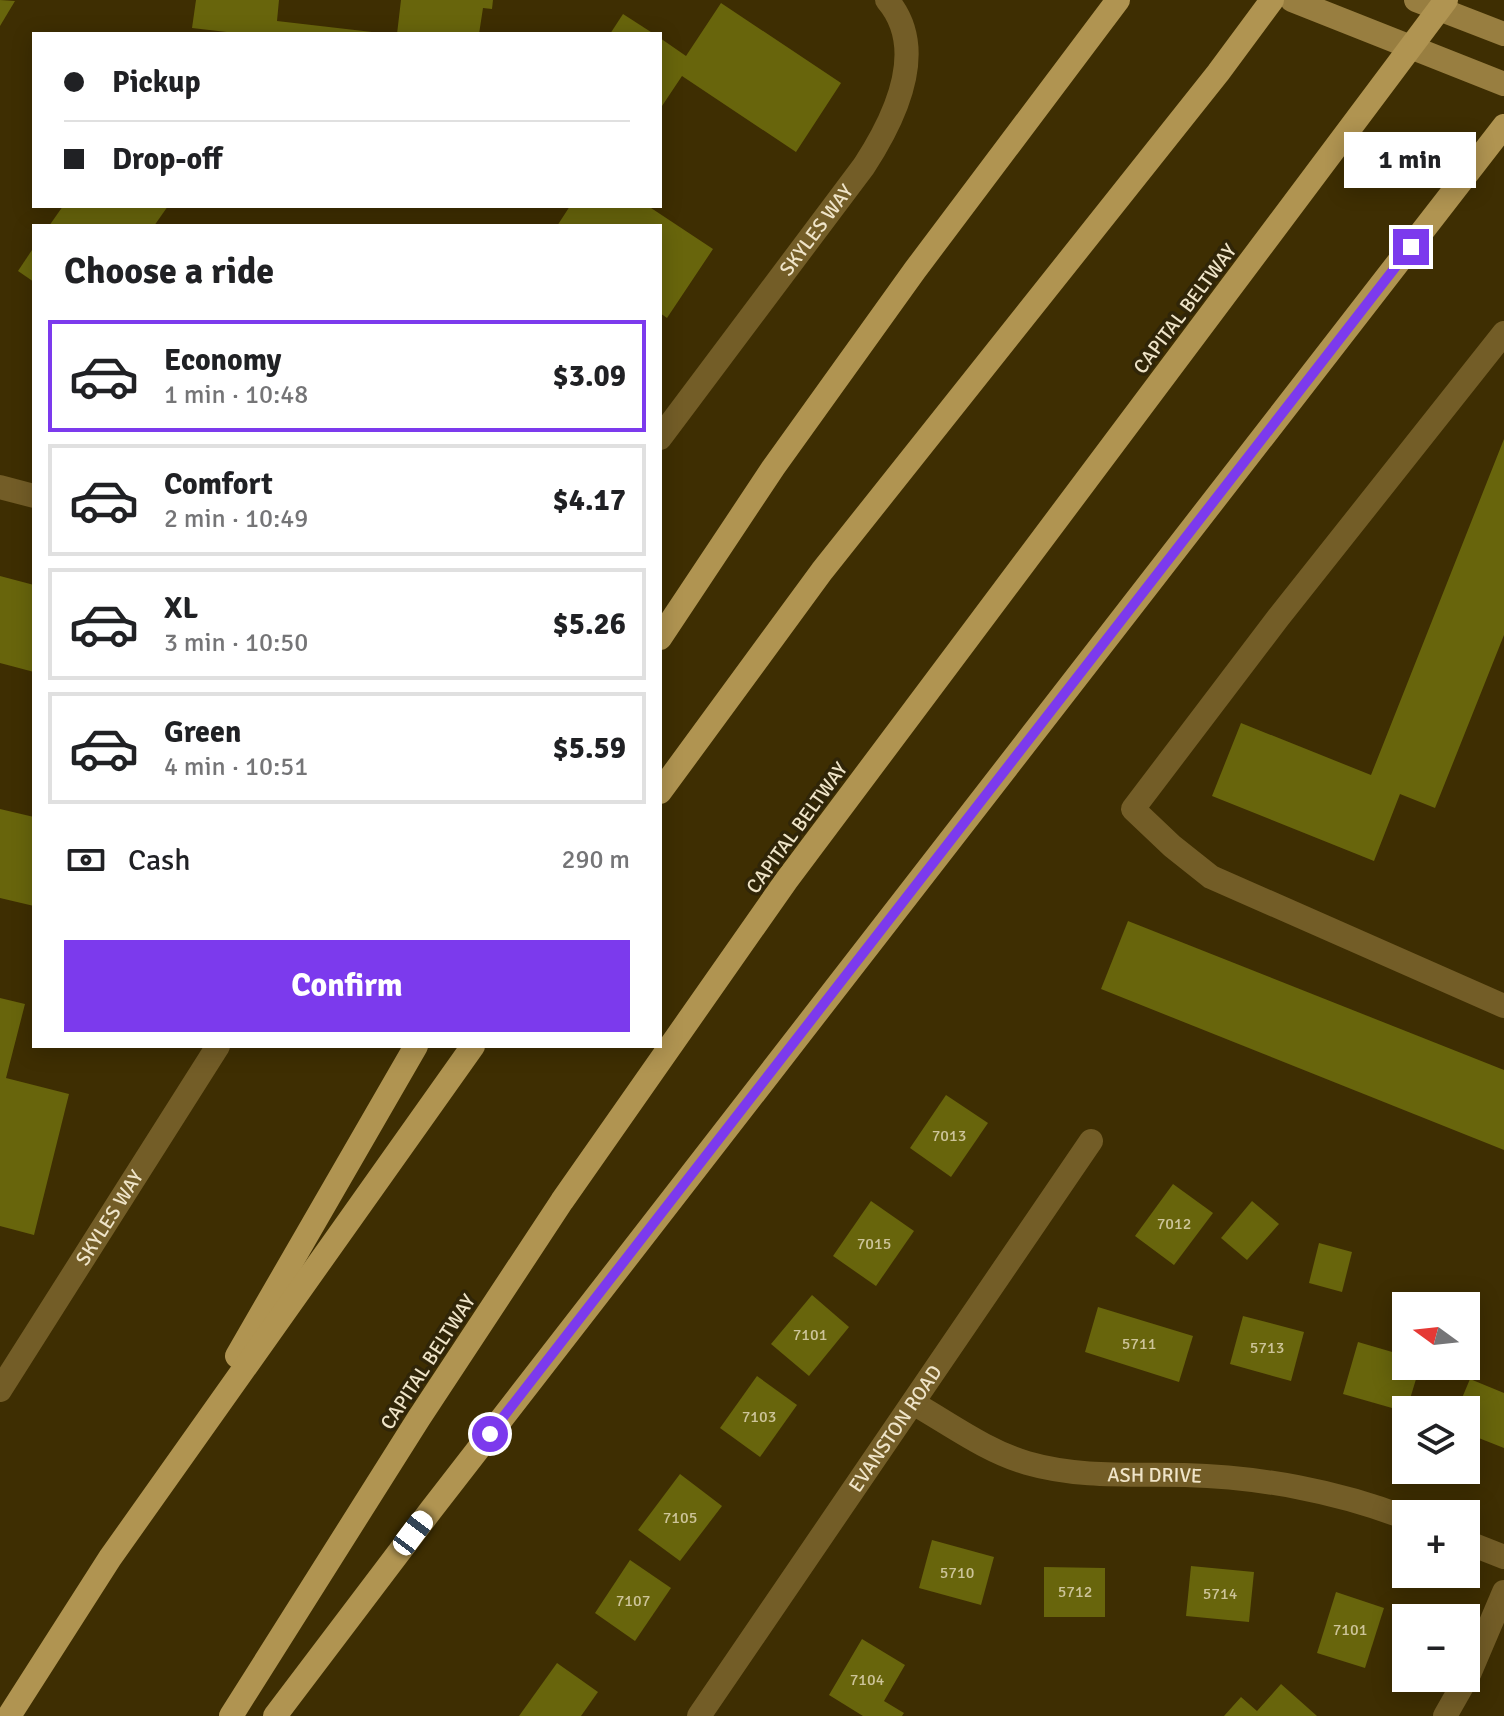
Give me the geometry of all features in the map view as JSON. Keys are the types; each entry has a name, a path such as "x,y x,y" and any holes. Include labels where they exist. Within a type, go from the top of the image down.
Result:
{"highway":[{"path":"662,635 773,468 915,270 1118,0"},
{"path":"662,789 822,571 1218,73 1272,0"},
{"name":"CAPITAL BELTWAY","path":"231,1716 419,1418 562,1201 786,881 1446,0"},
{"path":"275,1716 450,1484 1504,126"},
{"path":"9,1716 219,1387 415,1048"},
{"path":"110,1558 472,1048"}],"main road":[{"path":"1292,0 1504,84"},
{"path":"1416,0 1504,34"}],"street":[{"name":"SKYLES WAY","path":"662,435 881,139 903,81 908,55 904,29 887,0"},
{"path":"1504,333 1278,618 1133,809 1211,877 1504,1006"},
{"path":"0,487 32,495"},
{"name":"SKYLES WAY","path":"0,1390 217,1048"},
{"name":"EVANSTON ROAD","path":"699,1716 1091,1141"},
{"name":"ASH DRIVE","path":"913,1403 995,1450 1026,1463 1097,1475 1187,1475 1247,1480 1307,1489 1392,1513"},
{"path":"1480,1548 1504,1557"},
{"path":"1445,1716 1470,1672 1504,1592"}],"building":[{"path":"0,0 15,1 0,26"},
{"path":"196,0 279,0 277,21 372,32 227,32 192,28"},
{"path":"401,0 493,0 492,9 483,8 479,32 397,32"},
{"path":"721,3 841,83 796,152 682,76 662,106 662,39 686,56"},
{"path":"623,14 651,32 611,32"},
{"path":"62,208 167,208 155,224 50,224"},
{"path":"569,208 651,208 713,249 667,318 662,314 662,224 558,224"},
{"path":"32,250 32,281 18,271"},
{"path":"1504,439 1504,635 1435,808 1400,794 1374,861 1212,796 1241,723 1371,775"},
{"path":"0,576 32,584 32,671 0,663"},
{"path":"0,809 32,817 32,906 0,898"},
{"path":"1128,921 1504,1070 1504,1150 1101,989"},
{"path":"0,998 25,1004 6,1078 69,1094 34,1235 0,1226"},
{"path":"946,1095 988,1123 951,1177 910,1148"},
{"path":"1173,1184 1213,1213 1174,1265 1135,1236"},
{"path":"871,1201 914,1231 876,1286 833,1256"},
{"path":"1252,1201 1279,1224 1247,1260 1221,1238"},
{"path":"1319,1243 1352,1252 1342,1292 1309,1283"},
{"path":"812,1295 849,1327 809,1376 771,1344"},
{"path":"1098,1307 1193,1336 1179,1382 1085,1352"},
{"path":"1243,1316 1304,1332 1291,1381 1230,1364"},
{"path":"1358,1342 1392,1352 1392,1380 1416,1380 1411,1396 1392,1396 1392,1408 1343,1394"},
{"path":"757,1376 797,1405 760,1457 720,1428"},
{"path":"1470,1380 1504,1393 1504,1448 1480,1439 1480,1396 1463,1396"},
{"path":"680,1474 722,1506 680,1561 638,1530"},
{"path":"932,1540 994,1557 981,1605 919,1588"},
{"path":"630,1560 671,1588 635,1641 595,1613"},
{"path":"1191,1566 1254,1572 1249,1622 1186,1616"},
{"path":"1044,1567 1105,1568 1105,1617 1044,1617"},
{"path":"1336,1592 1384,1608 1365,1668 1317,1653"},
{"path":"862,1639 905,1665 884,1701 904,1713 902,1716 863,1716 829,1695"},
{"path":"557,1663 598,1692 581,1716 519,1716"},
{"path":"1281,1684 1317,1716 1224,1716 1241,1697 1257,1711"}],"route":[{"path":"490,1434 1411,247"}]}
